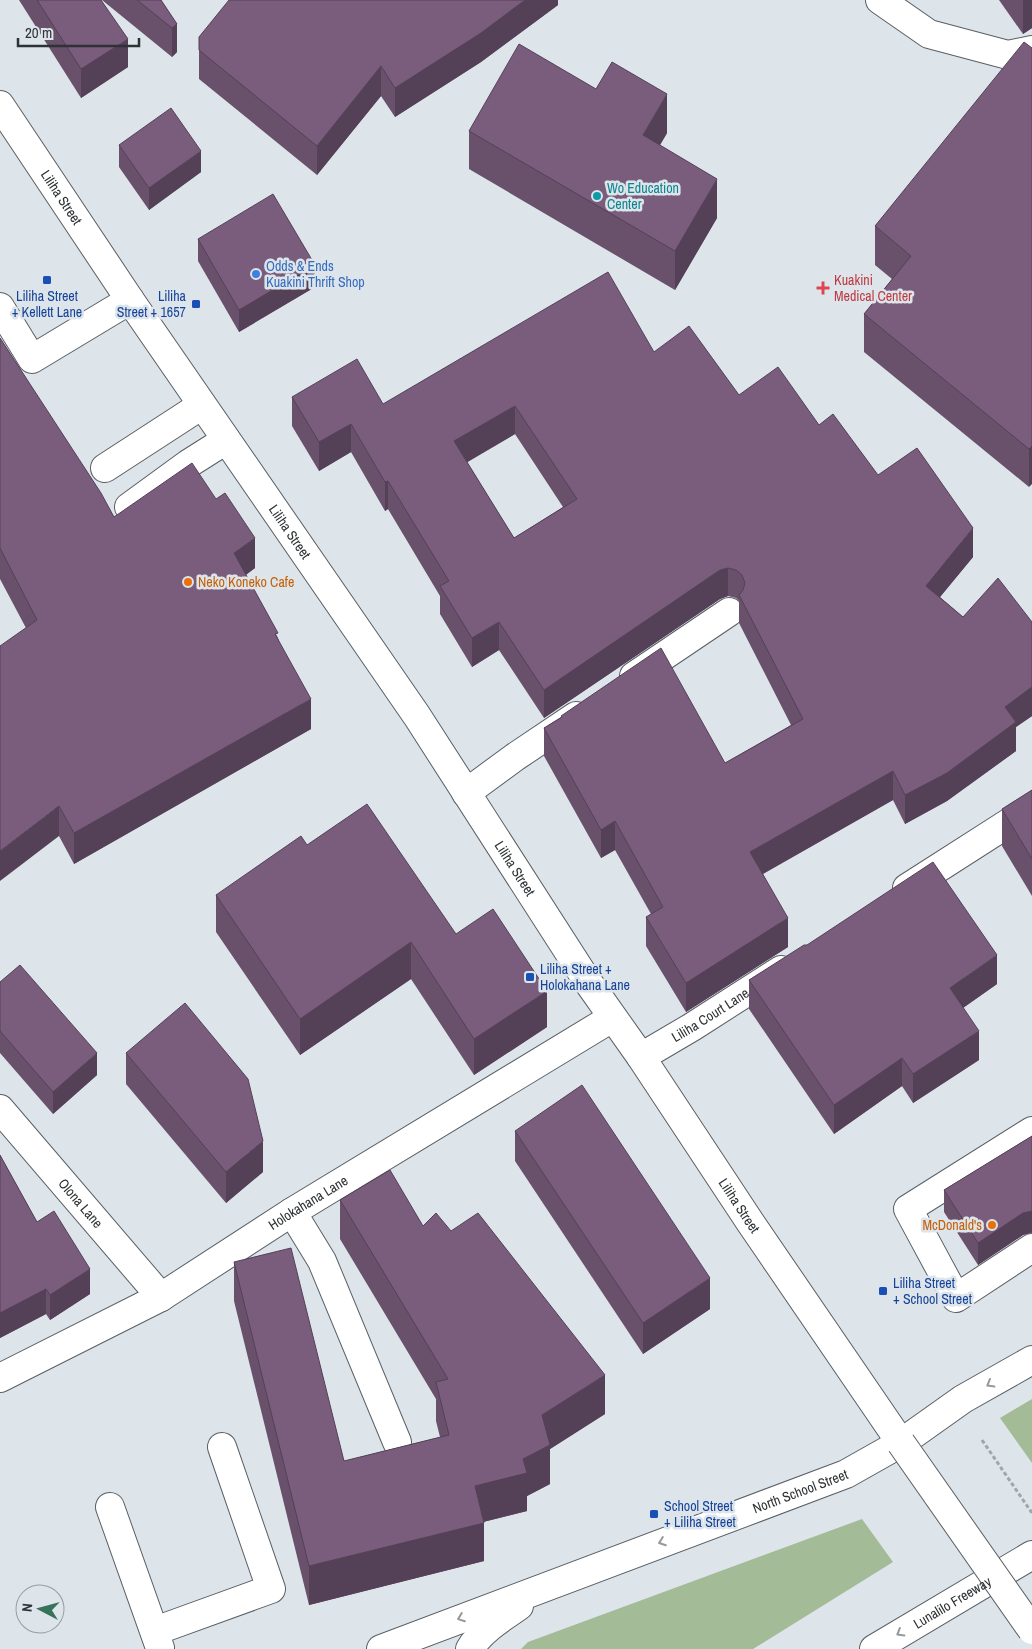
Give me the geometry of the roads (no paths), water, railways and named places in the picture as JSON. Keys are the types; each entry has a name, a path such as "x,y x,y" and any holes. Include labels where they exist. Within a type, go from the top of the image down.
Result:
{"main road":[{"path":"880,0 930,34 1008,55 1032,50"},
{"name":"Liliha Street","path":"0,105 130,300 411,708 612,1018 641,1057 755,1230 901,1444 1032,1630"},
{"path":"0,308 32,358 130,300"},
{"path":"106,468 202,405"},
{"path":"129,507 188,464 226,440"},
{"path":"466,793 515,757 729,612"},
{"path":"883,904 1032,808"},
{"name":"Liliha Court Lane","path":"641,1057 800,958"},
{"name":"Holokahana Lane","path":"0,1378 161,1297 292,1212 612,1018"},
{"name":"Olona Lane","path":"0,1109 161,1297"},
{"path":"1032,1131 908,1209 956,1298 1032,1248"},
{"path":"292,1212 322,1261 397,1442"},
{"name":"North School Street","path":"381,1649 846,1474 901,1444 963,1399 1032,1360"},
{"path":"110,1507 158,1640 271,1589 222,1448"},
{"name":"Lunalilo Freeway","path":"874,1649 1032,1555"},
{"path":"470,1649 473,1644 502,1618 552,1584"}],"place":[{"name":"Wo Education Center","path":"597,196"},
{"name":"Odds & Ends Kuakini Thrift Shop","path":"256,274"},
{"name":"Liliha Street + Kellett Lane","path":"47,280"},
{"name":"Kuakini Medical Center","path":"823,288"},
{"name":"Liliha Street + 1657","path":"196,304"},
{"name":"Neko Koneko Cafe","path":"188,582"},
{"name":"Liliha Street + Holokahana Lane","path":"530,977"},
{"name":"McDonald's","path":"992,1225"},
{"name":"Liliha Street + School Street","path":"883,1291"},
{"name":"School Street + Liliha Street","path":"654,1514"}]}
